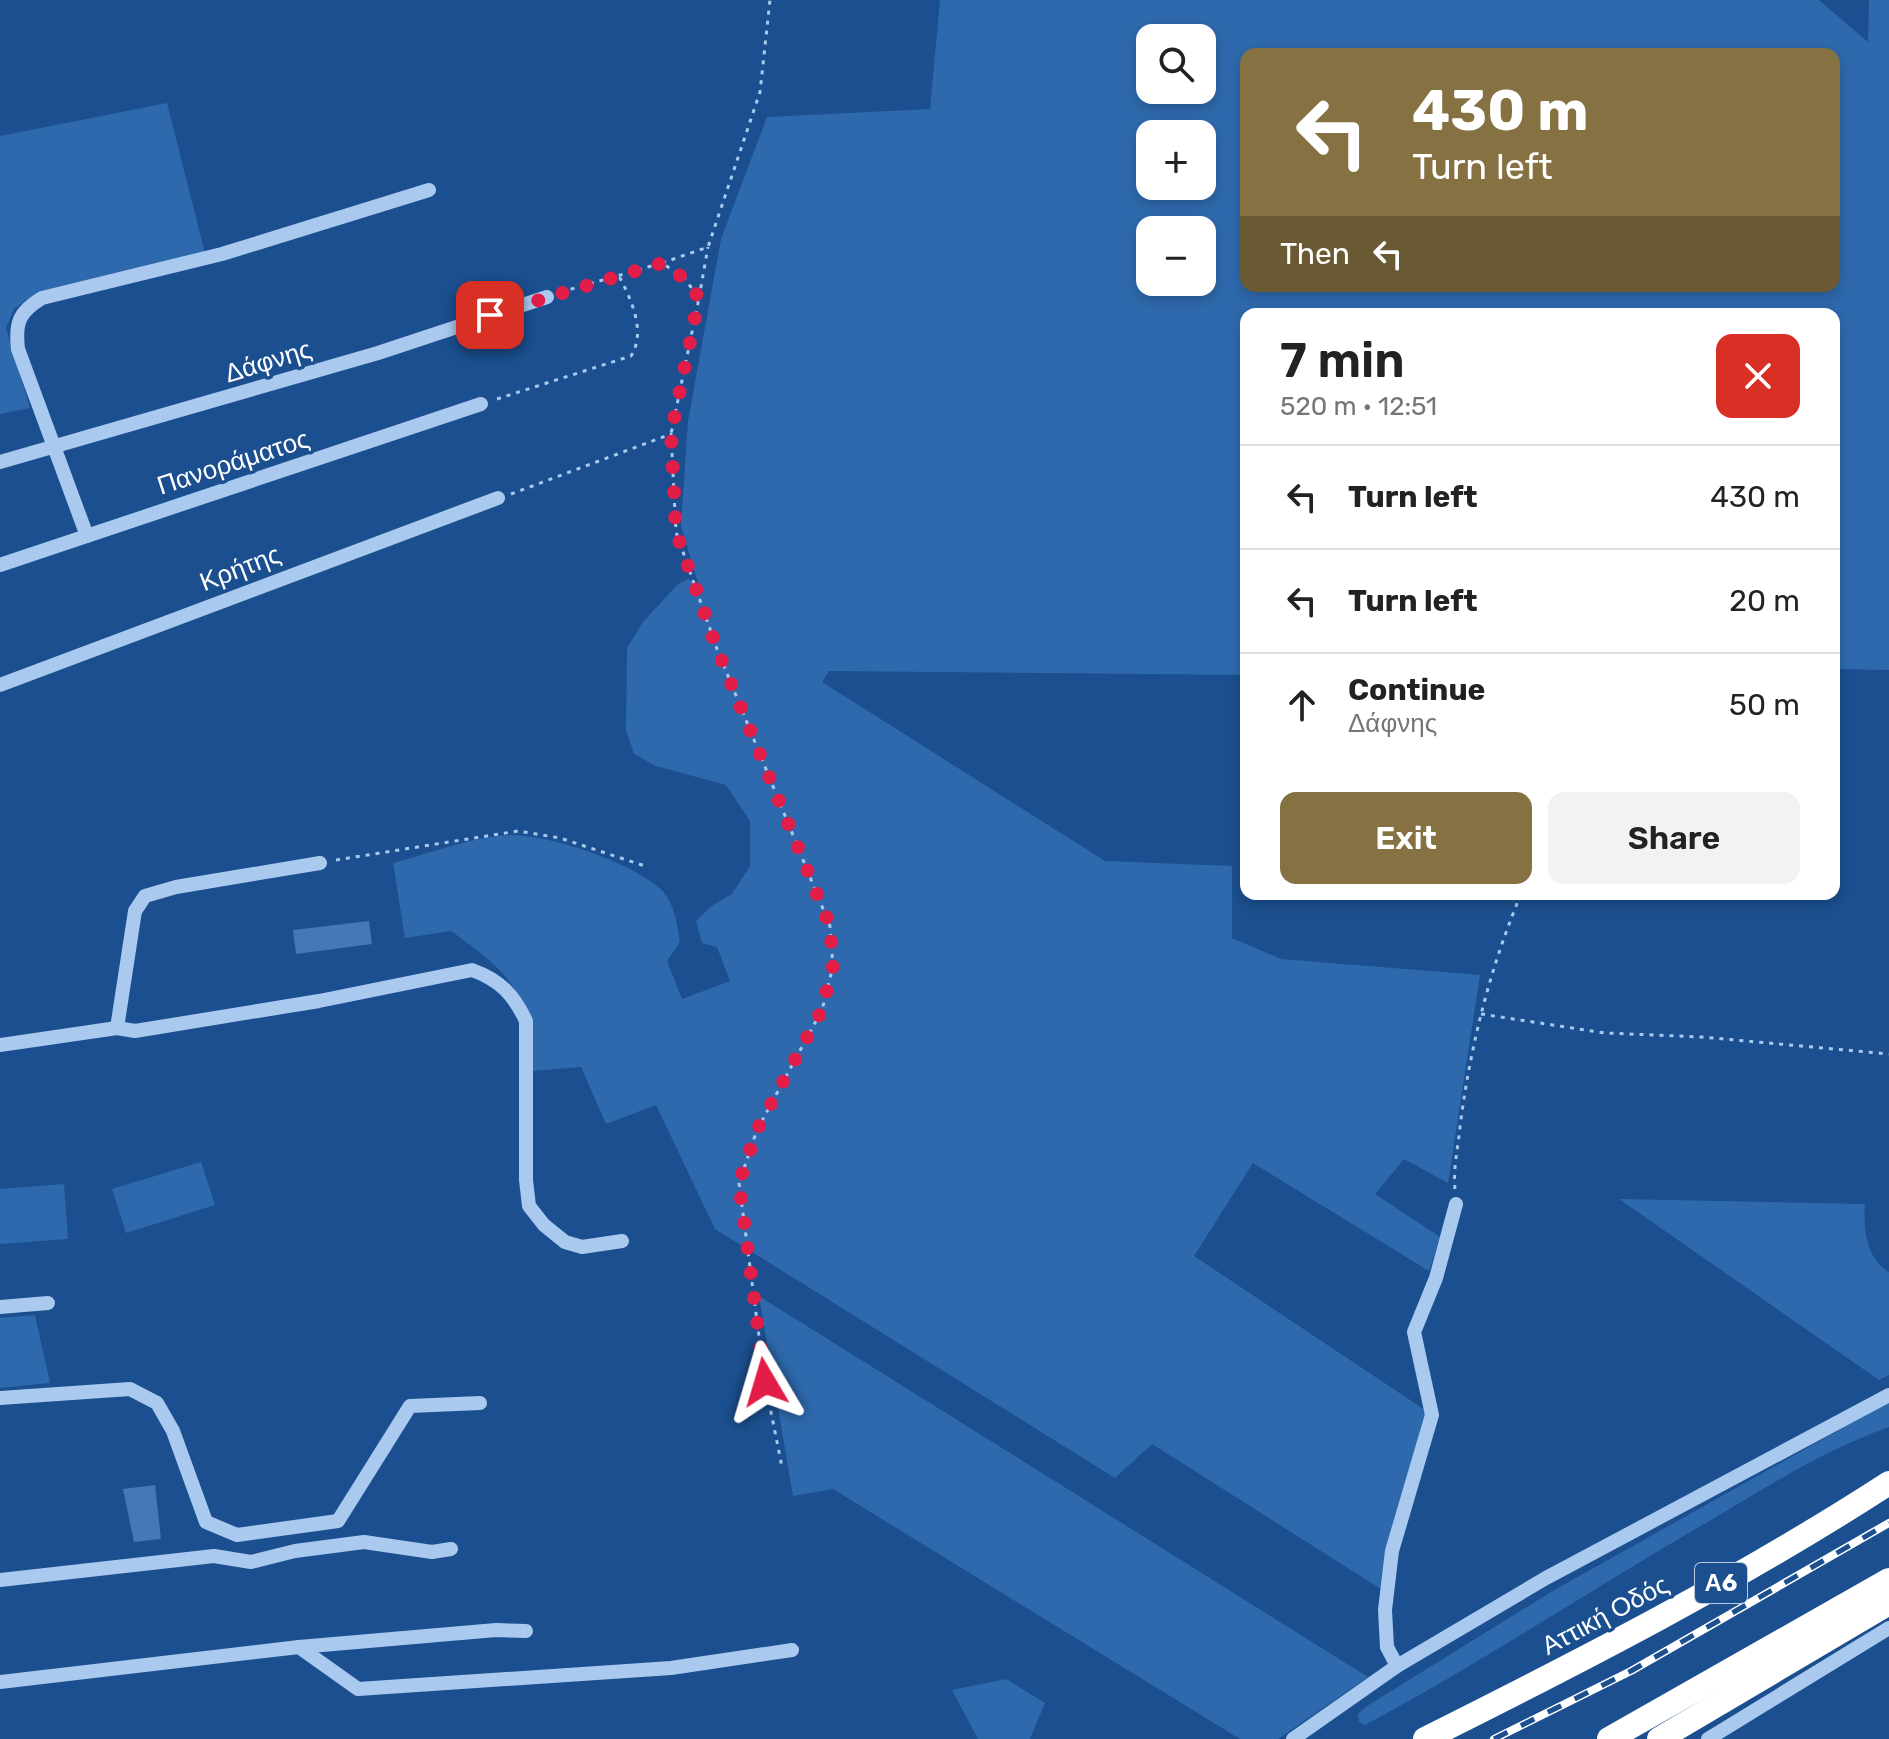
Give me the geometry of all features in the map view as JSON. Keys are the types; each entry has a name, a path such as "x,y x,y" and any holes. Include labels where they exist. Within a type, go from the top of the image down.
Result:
{"highway":[{"name":"Αττική Οδός","path":"1425,1739 1696,1597 1827,1523 1889,1483"},
{"path":"1609,1739 1889,1580"},
{"path":"1659,1739 1889,1603"}],"street":[{"path":"87,536 18,349 15,326 23,309 42,298 222,254 429,190"},
{"name":"Δάφνης","path":"0,462 378,353 547,297"},
{"name":"Πανοράματος","path":"0,565 481,404"},
{"name":"Κρήτης","path":"0,685 498,498"},
{"path":"117,1028 135,911 145,896 176,887 320,863"},
{"path":"0,1045 117,1028 135,1031 319,1001 472,970 492,977 516,998 526,1021 526,1180 529,1206 565,1242 582,1247 622,1241"},
{"path":"1397,1666 1387,1647 1385,1610 1392,1551 1432,1415 1414,1332 1436,1278 1456,1204"},
{"path":"0,1307 48,1303"},
{"path":"0,1398 130,1389 157,1403 173,1431 206,1522 237,1535 338,1521 410,1406 480,1403"},
{"path":"1293,1739 1397,1666 1546,1578 1889,1395"},
{"path":"0,1580 214,1556 251,1562 295,1551 364,1542 432,1552 451,1549"},
{"path":"1708,1739 1889,1628"},
{"path":"0,1682 299,1647 496,1630 526,1631"},
{"path":"299,1647 358,1689 671,1668 792,1650"}],"path":[{"path":"770,0 760,92 708,247 671,434 676,532 717,649 830,926 833,966 822,1010 757,1130 739,1183 765,1382 782,1467"},
{"path":"547,297 708,247"},
{"path":"662,263 685,279 699,298"},
{"path":"481,404 631,356 638,334 631,299 618,274"},
{"path":"498,498 671,434"},
{"path":"320,863 518,831 560,838 645,866"},
{"path":"1456,1204 1454,1177 1464,1095 1481,1014 1503,937 1518,900"},
{"path":"1481,1014 1605,1033 1702,1037 1889,1054"}],"shaded area":[{"path":"940,0 1819,0 1868,42 1869,0 1889,0 1889,670 1840,669 1840,308 1240,308 1240,675 829,671 822,682 1105,861 1232,866 1232,938 1281,959 1480,975 1448,1183 1404,1159 1375,1194 1440,1237 1429,1271 1253,1163 1194,1256 1425,1410 1425,1427 1381,1589 1152,1444 1115,1478 715,1229 656,1105 606,1124 581,1067 532,1071 530,1044 521,1004 504,975 490,961 451,931 405,938 393,863 484,838 529,836 608,859 644,877 663,891 674,911 678,927 680,942 667,961 682,999 730,981 717,947 702,943 696,921 710,907 732,894 750,866 750,821 726,785 656,766 634,754 626,730 627,648 643,622 678,584 688,579 699,586 681,526 688,421 721,239 767,117 930,109"},
{"path":"167,103 205,253 34,295 14,309 6,328 30,408 0,414 0,136"},
{"path":"201,1162 215,1205 126,1233 112,1189"},
{"path":"64,1184 68,1239 0,1244 0,1189"},
{"path":"1619,1199 1865,1204 1866,1232 1871,1251 1889,1272 1889,1375 1879,1380"},
{"path":"759,1296 1368,1677 1278,1739 1240,1739 833,1489 793,1496"},
{"path":"35,1315 50,1383 0,1388 0,1318"},
{"path":"1889,1402 1889,1427 1842,1446 1798,1469 1453,1675 1365,1725 1359,1722 1358,1714 1367,1706 1551,1592"},
{"path":"1006,1679 1045,1703 1030,1739 978,1739 952,1690"}],"building":[{"path":"369,921 372,944 296,954 293,930"},
{"path":"155,1485 161,1539 134,1542 123,1489"}],"railway":[{"path":"1494,1739 1631,1671 1889,1523"}],"route":[{"path":"490,315 662,263 685,279 699,298 671,434 676,532 717,649 830,926 833,966 822,1010 757,1130 739,1183 765,1382"}]}
